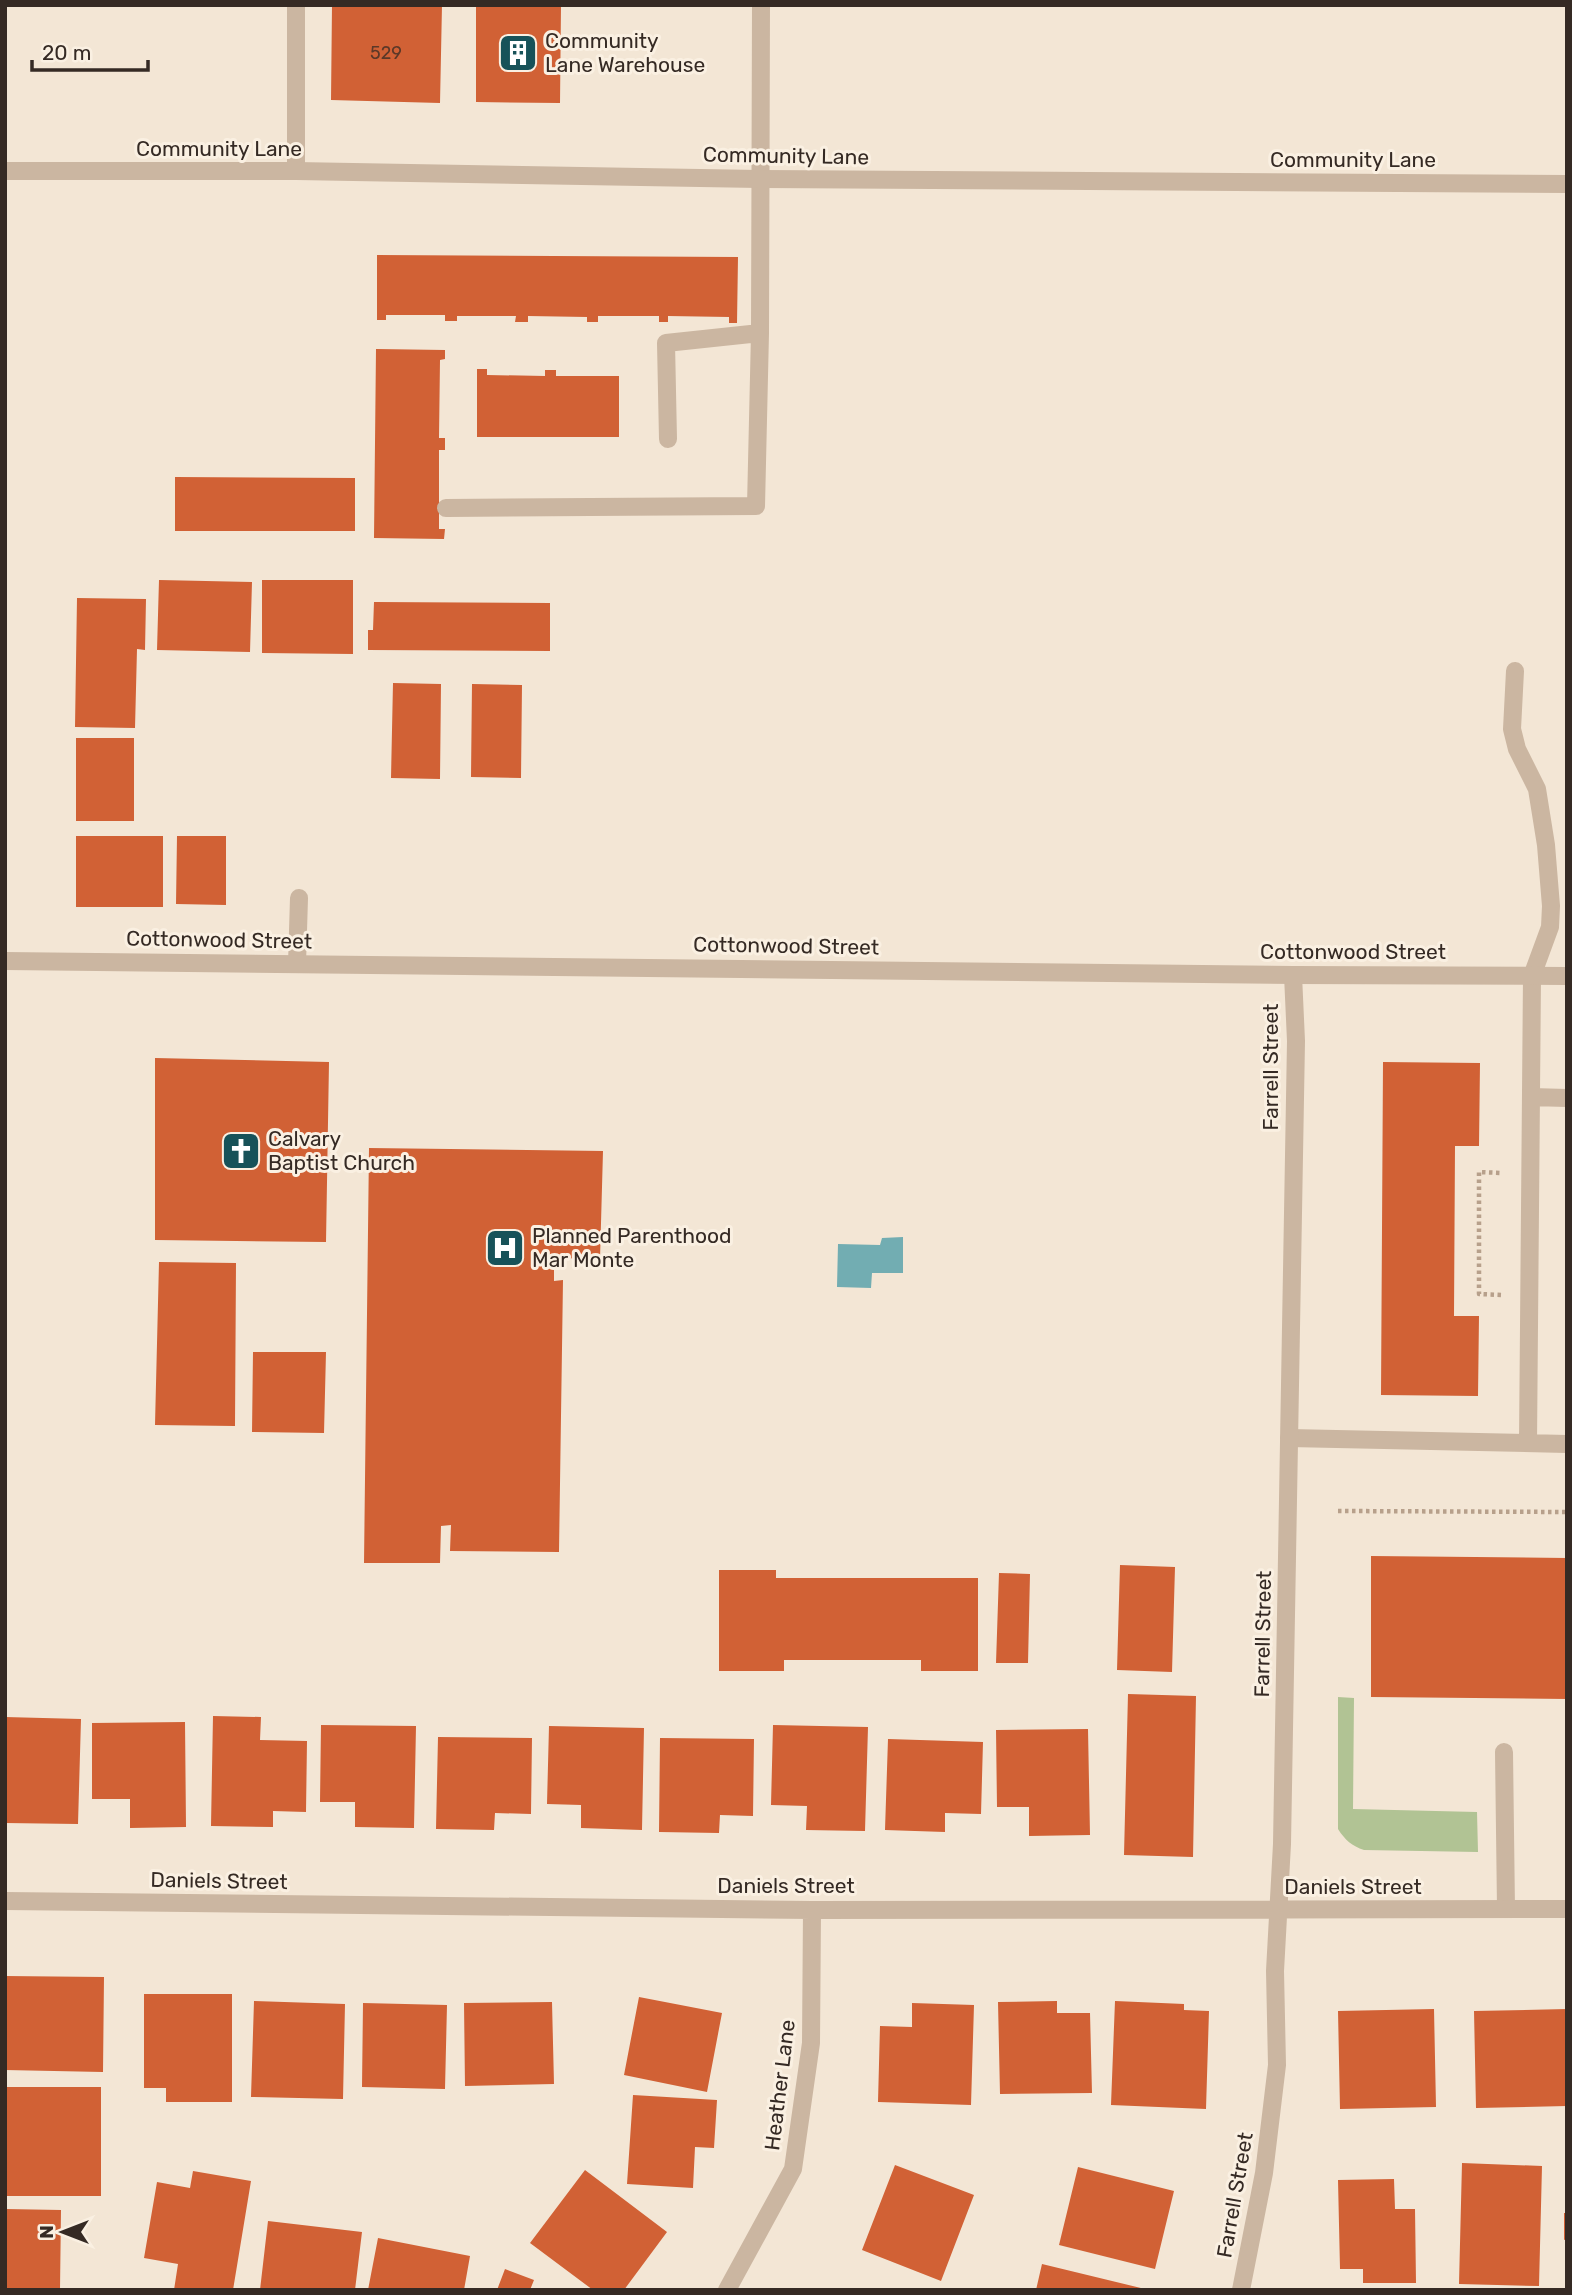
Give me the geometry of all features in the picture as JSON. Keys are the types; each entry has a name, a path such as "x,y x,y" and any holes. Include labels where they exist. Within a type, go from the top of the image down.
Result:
{"street":[{"path":"296,5 296,171"},
{"path":"446,508 756,506 760,333 761,5"},
{"name":"Community Lane","path":"5,171 296,171 759,180 1567,184"},
{"path":"668,439 666,343 760,333"},
{"path":"1515,671 1512,729 1517,749 1537,789 1546,845 1551,906 1550,927 1532,976 1528,1443"},
{"path":"297,964 299,898"},
{"name":"Cottonwood Street","path":"5,961 1567,976"},
{"name":"Farrell Street","path":"1241,2290 1264,2173 1277,2065 1275,1971 1282,1844 1296,1041 1293,975"},
{"path":"1531,1097 1567,1098"},
{"path":"1289,1438 1567,1444"},
{"path":"1504,1752 1506,1909"},
{"name":"Daniels Street","path":"5,1901 812,1910 1567,1909"},
{"name":"Heather Lane","path":"727,2290 793,2169 811,2043 812,1910"}],"path":[{"path":"1501,1306 1501,1295 1479,1294 1479,1172 1503,1173"},
{"path":"1338,1511 1567,1512"}],"green space":[{"path":"1338,1697 1354,1698 1353,1809 1477,1812 1478,1852 1364,1850 1343,1836 1338,1829"}],"water":[{"path":"903,1237 903,1273 872,1273 871,1288 837,1287 838,1244 880,1245 882,1238"}],"building":[{"path":"332,5 442,5 440,103 331,100"},
{"name":"Community Lane Warehouse","path":"476,5 561,5 560,103 476,102"},
{"path":"377,255 738,257 737,323 729,323 729,317 668,316 668,322 659,322 659,316 598,316 598,322 587,322 587,317 528,316 528,322 515,322 516,316 457,316 457,321 445,321 445,315 386,315 386,320 377,320"},
{"path":"376,349 445,350 445,359 440,360 439,438 445,438 445,450 439,450 439,529 445,529 444,539 374,538"},
{"path":"477,369 487,369 487,375 545,376 545,370 556,370 556,376 619,376 619,437 477,437"},
{"path":"175,477 355,478 355,531 175,531"},
{"path":"159,580 252,582 250,652 157,650"},
{"path":"262,580 353,580 353,654 262,653"},
{"path":"77,598 146,599 145,650 137,649 135,728 75,727"},
{"path":"374,602 550,603 550,651 368,650 368,630 373,630"},
{"path":"393,683 441,684 440,779 391,778"},
{"path":"472,684 522,685 521,778 471,777"},
{"path":"76,738 134,738 134,821 76,821"},
{"path":"76,836 163,836 163,907 76,907"},
{"path":"177,836 226,836 226,905 176,904"},
{"name":"Calvary Baptist Church","path":"155,1058 329,1062 326,1242 155,1240"},
{"path":"1383,1062 1480,1063 1479,1146 1455,1146 1454,1316 1479,1316 1478,1396 1381,1395"},
{"path":"369,1148 603,1151 600,1259 554,1258 554,1281 563,1280 559,1552 450,1551 451,1525 441,1526 440,1563 364,1563"},
{"path":"159,1262 236,1263 235,1426 155,1425"},
{"path":"253,1352 326,1352 324,1433 252,1432"},
{"path":"1371,1556 1567,1558 1567,1699 1371,1697"},
{"path":"1120,1565 1175,1567 1172,1672 1117,1670"},
{"path":"719,1570 776,1570 776,1578 978,1578 978,1671 921,1671 921,1660 784,1660 784,1671 719,1671"},
{"path":"999,1573 1030,1574 1028,1663 996,1663"},
{"path":"1128,1694 1196,1696 1193,1857 1124,1855"},
{"path":"213,1716 261,1717 260,1740 307,1741 306,1812 273,1811 273,1827 211,1826"},
{"path":"5,1717 81,1719 78,1824 5,1823"},
{"path":"185,1722 186,1827 130,1828 130,1799 92,1799 92,1723"},
{"path":"321,1725 416,1726 414,1828 355,1827 355,1802 320,1802"},
{"path":"773,1725 868,1727 865,1831 806,1830 807,1806 771,1805"},
{"path":"549,1726 644,1728 642,1830 581,1828 581,1805 547,1804"},
{"path":"1088,1729 1090,1835 1029,1836 1029,1807 997,1807 996,1730"},
{"path":"438,1737 532,1738 531,1814 495,1813 494,1830 436,1829"},
{"path":"660,1738 754,1739 753,1816 720,1815 719,1833 659,1832"},
{"path":"888,1739 983,1742 981,1814 945,1813 945,1832 885,1830"},
{"path":"5,1976 104,1977 103,2072 5,2070"},
{"path":"144,1994 232,1994 232,2102 166,2102 166,2088 144,2088"},
{"path":"639,1997 722,2013 707,2092 624,2075"},
{"path":"254,2001 345,2004 343,2099 251,2097"},
{"path":"1057,2001 1057,2013 1090,2013 1092,2093 1000,2094 998,2002"},
{"path":"1115,2001 1184,2004 1184,2010 1209,2011 1206,2109 1111,2105"},
{"path":"552,2002 554,2084 465,2086 464,2003"},
{"path":"363,2003 447,2005 445,2089 362,2087"},
{"path":"912,2003 974,2005 971,2105 878,2102 880,2026 912,2027"},
{"path":"1434,2009 1436,2107 1340,2109 1338,2011"},
{"path":"1567,2009 1567,2106 1476,2108 1474,2011"},
{"path":"5,2087 101,2087 101,2196 5,2196"},
{"path":"633,2095 717,2100 714,2148 695,2147 693,2188 627,2184"},
{"path":"1462,2163 1542,2166 1539,2286 1459,2284"},
{"path":"895,2165 974,2195 941,2281 862,2250"},
{"path":"1078,2167 1174,2191 1155,2269 1059,2245"},
{"path":"585,2170 667,2232 624,2290 593,2290 530,2243"},
{"path":"193,2171 251,2181 233,2290 174,2290 178,2264 144,2258 157,2182 190,2188"},
{"path":"1394,2179 1395,2209 1415,2209 1416,2283 1363,2283 1363,2269 1340,2269 1338,2180"},
{"path":"5,2209 61,2210 60,2290 5,2290"},
{"path":"1564,2213 1567,2213 1567,2239 1564,2240"},
{"path":"268,2221 362,2232 355,2290 260,2290"},
{"path":"378,2238 470,2256 464,2290 368,2290"},
{"path":"1042,2264 1145,2289 1145,2290 1036,2290"},
{"path":"505,2269 534,2280 530,2290 497,2290"}],"place":[{"name":"Community Lane Warehouse","path":"518,53"},
{"name":"Calvary Baptist Church","path":"241,1151"},
{"name":"Planned Parenthood Mar Monte","path":"505,1248"}]}
